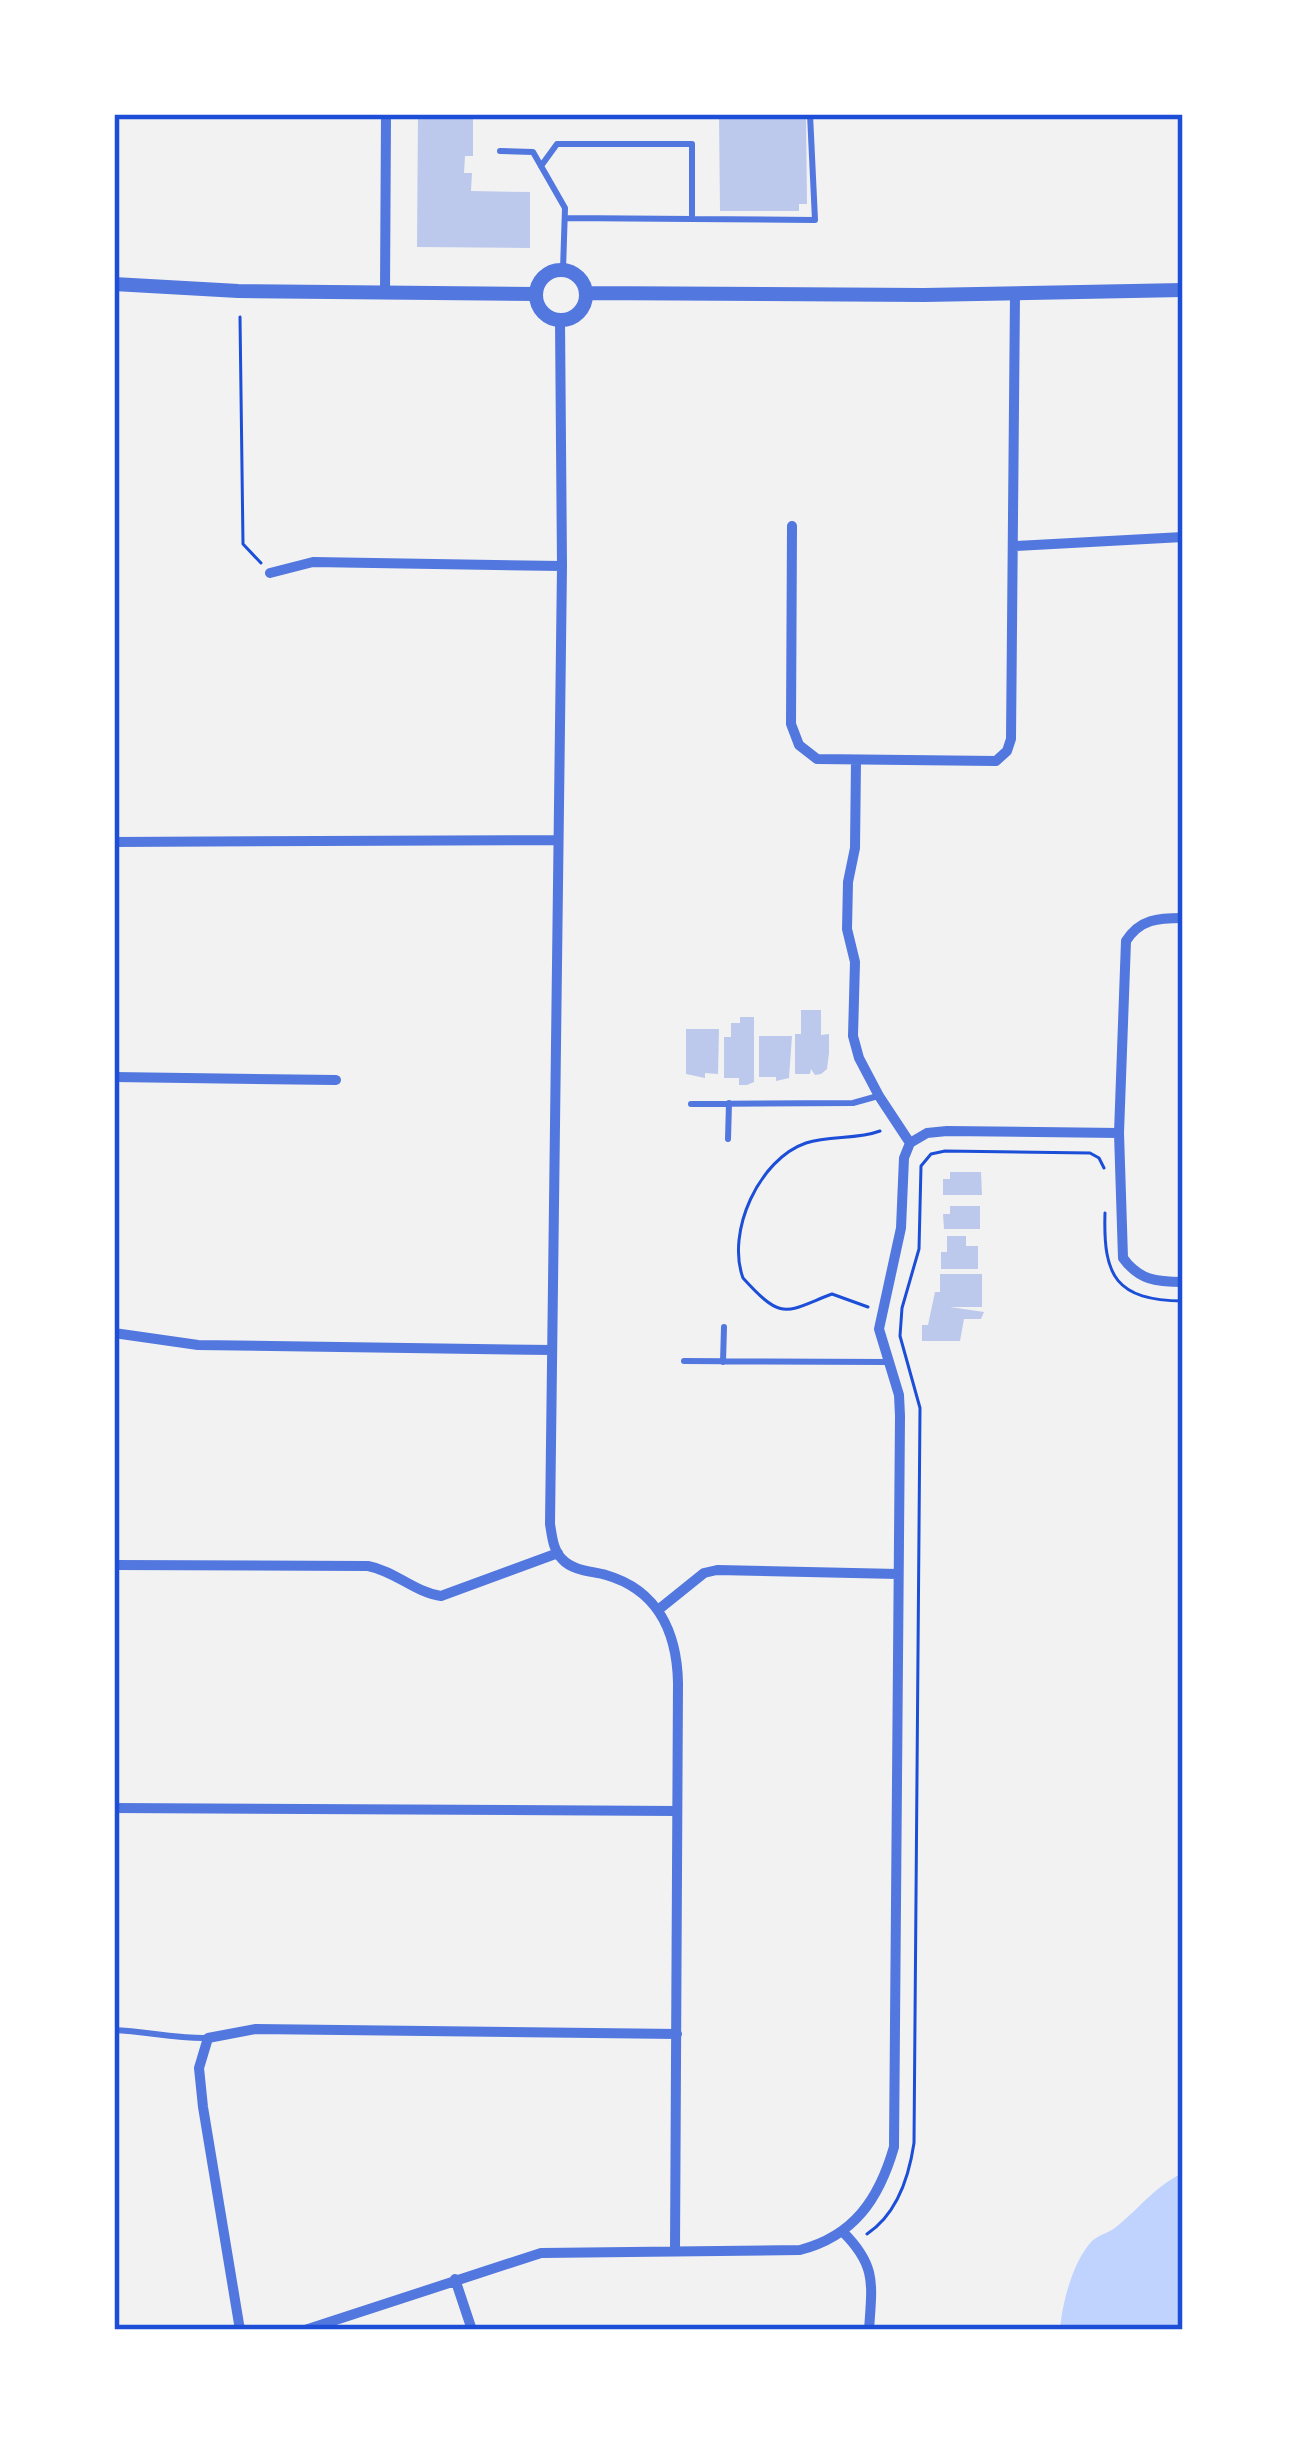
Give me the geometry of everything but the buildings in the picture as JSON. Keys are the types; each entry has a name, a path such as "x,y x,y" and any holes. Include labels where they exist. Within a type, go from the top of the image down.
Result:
{"street":[{"path":"385,292 386,114"},
{"path":"563,269 576,274 586,293 579,313 560,320 540,308 536,294 542,278 563,269"},
{"path":"114,284 173,290 536,294"},
{"path":"586,293 1183,290"},
{"path":"792,526 791,724 799,745 817,759 996,761 1007,751 1011,739 1015,294"},
{"path":"560,320 562,566 550,1524 558,1553 571,1566 622,1581 658,1610 669,1625 678,1664 675,2252"},
{"path":"1014,546 1183,537"},
{"path":"270,573 313,562 562,566"},
{"path":"305,2330 554,2251 800,2250 843,2232 868,2209 885,2180 894,2147 900,1416 899,1395 878,1329 896,1262 901,1180 910,1143 859,1058 854,1036 855,962 847,928 855,848 856,760"},
{"path":"114,842 557,840"},
{"path":"1183,918 1151,920 1135,927 1126,941 1119,1133 1123,1258 1147,1280 1183,1282"},
{"path":"114,1077 337,1080"},
{"path":"910,1143 927,1133 947,1130 1119,1133"},
{"path":"114,1333 198,1345 552,1350"},
{"path":"114,1565 368,1566 388,1570 425,1594 440,1596 558,1553"},
{"path":"658,1610 704,1573 717,1570 898,1574"},
{"path":"114,1808 676,1811"},
{"path":"240,2330 203,2107 199,2068 208,2038 256,2030 677,2034"},
{"path":"843,2232 865,2254 871,2270 869,2330"},
{"path":"455,2279 472,2330"}],"lane":[{"path":"565,218 815,220 810,114"},
{"path":"542,166 557,145 692,144 692,219"},
{"path":"500,151 533,152 565,208 563,269"},
{"path":"691,1104 853,1102 879,1096"},
{"path":"728,1139 729,1103"},
{"path":"723,1362 724,1328"},
{"path":"684,1361 888,1363"},
{"path":"114,2030 152,2031 175,2039 208,2038"}],"path":[{"path":"240,317 243,544 270,573"},
{"path":"881,1312 832,1294 806,1307 783,1310 743,1278 739,1237 757,1186 795,1148 864,1137 899,1125"},
{"path":"856,2244 888,2216 908,2174 914,2143 920,1408 900,1329 919,1249 920,1170 927,1157 940,1151 1085,1153 1099,1158 1105,1175"},
{"path":"1105,1209 1104,1253 1114,1278 1147,1299 1183,1301"}],"water":[{"path":"1183,2173 1183,2330 1060,2330 1070,2283 1085,2249"}]}
